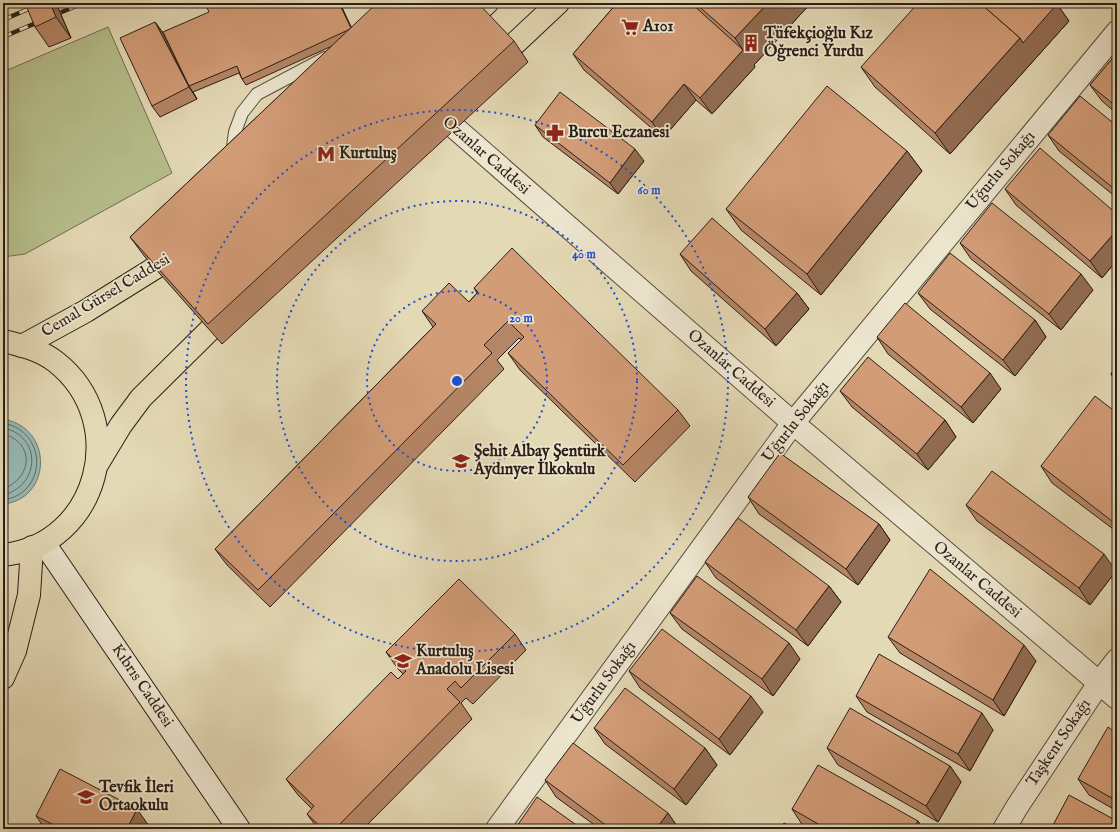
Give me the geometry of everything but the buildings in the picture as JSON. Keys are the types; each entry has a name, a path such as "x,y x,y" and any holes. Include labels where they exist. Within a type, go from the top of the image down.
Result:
{"main road":[{"path":"446,41 487,3"},
{"path":"478,77 558,3"},
{"path":"433,120 456,98"},
{"name":"Cemal Gürsel Caddesi","path":"8,342 86,312 196,243"},
{"path":"98,462 121,425 141,398 183,355 245,296"},
{"path":"3,555 17,554 38,545 65,527 81,508 92,486 98,462 98,434 90,407 76,382 56,362 31,348 8,342"},
{"path":"3,678 15,651 29,595 38,545"}],"street":[{"name":"Uğurlu Sokağı","path":"497,829 793,423 1117,32"},
{"name":"Ozanlar Caddesi","path":"433,120 1117,698"},
{"name":"Kıbrıs Caddesi","path":"38,545 239,829"},
{"name":"Taşkent Sokağı","path":"1004,829 1016,807 1099,683 1117,660"}],"lane":[{"path":"230,167 235,132 242,113 257,94 338,52"}],"green space":[{"path":"108,27 172,173 25,254 3,257 3,72"}],"water":[{"path":"3,419 20,425 32,436 39,449 40,463 38,478 31,490 19,500 3,504"}],"railway":[{"path":"3,20 42,3"},
{"path":"3,37 83,3"}],"place":[{"name":"A101","path":"630,27"},
{"name":"Tüfekçioğlu Kız Öğrenci Yurdu","path":"751,43"},
{"name":"Burcu Eczanesi","path":"555,133"},
{"name":"Kurtuluş","path":"326,154"},
{"name":"Şehit Albay Şentürk Aydınyer İlkokulu","path":"461,461"},
{"name":"Kurtuluş Anadolu Lisesi","path":"403,661"},
{"name":"Tevfik İleri Ortaokulu","path":"86,797"}]}
